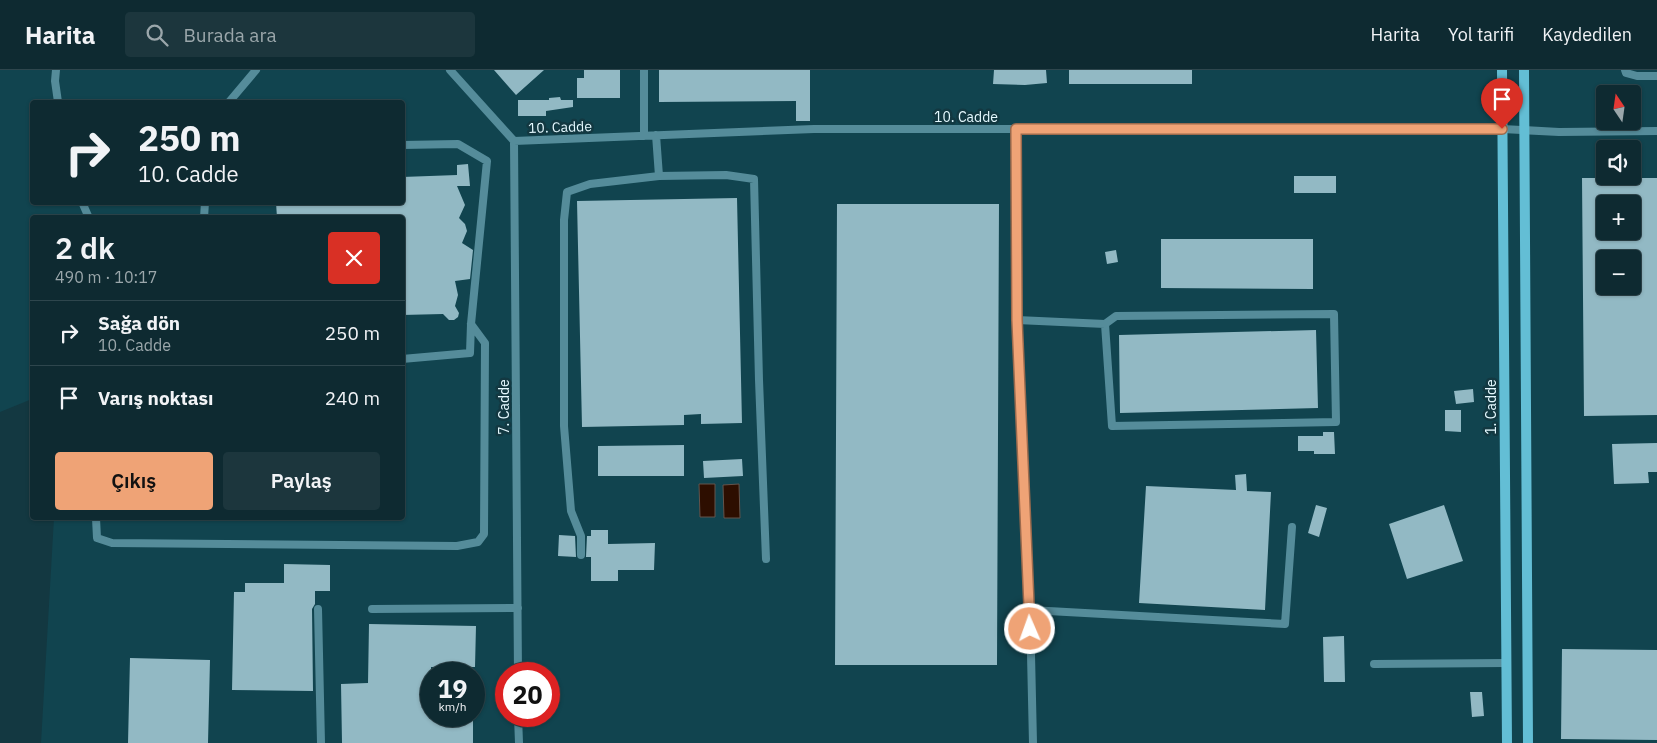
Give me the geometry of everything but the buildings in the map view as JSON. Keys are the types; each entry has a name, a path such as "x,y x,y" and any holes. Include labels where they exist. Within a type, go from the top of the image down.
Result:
{"street":[{"name":"1. Cadde","path":"1502,70 1507,743"},
{"path":"1524,70 1528,743"}],"lane":[{"path":"56,70 55,81 58,100"},
{"path":"231,100 256,70"},
{"path":"450,70 514,141"},
{"path":"644,70 644,136"},
{"path":"1625,70 1626,74 1657,76"},
{"name":"10. Cadde","path":"514,141 814,129 1502,129 1525,131 1657,131"},
{"path":"1016,129 1017,320 1030,610 1033,743"},
{"path":"656,135 659,176"},
{"name":"7. Cadde","path":"514,141 518,662"},
{"path":"405,146 458,144 487,161 471,324 470,353 405,359"},
{"path":"581,554 581,536 571,511 568,491 564,426 564,220 567,192 590,184 659,176 726,174 754,179 766,558"},
{"path":"1017,320 1105,324 1116,316 1334,314 1336,422 1112,426 1105,324"},
{"path":"96,520 97,538 112,543 457,546 478,542 484,534 485,343 471,324"},
{"path":"1030,610 1285,624 1292,527"},
{"path":"372,609 518,608"},
{"path":"318,609 321,743"},
{"path":"1374,664 1506,663"},
{"path":"518,727 519,743"}],"shaded area":[{"path":"0,70 1657,70 1657,743 41,743 54,520 405,520 405,215 30,215 30,400 0,412"},
{"path":"699,484 715,484 715,517 700,517"},
{"path":"739,484 740,518 724,518 723,485"}],"route":[{"path":"1030,629 1017,320 1016,129 1502,129"}]}
